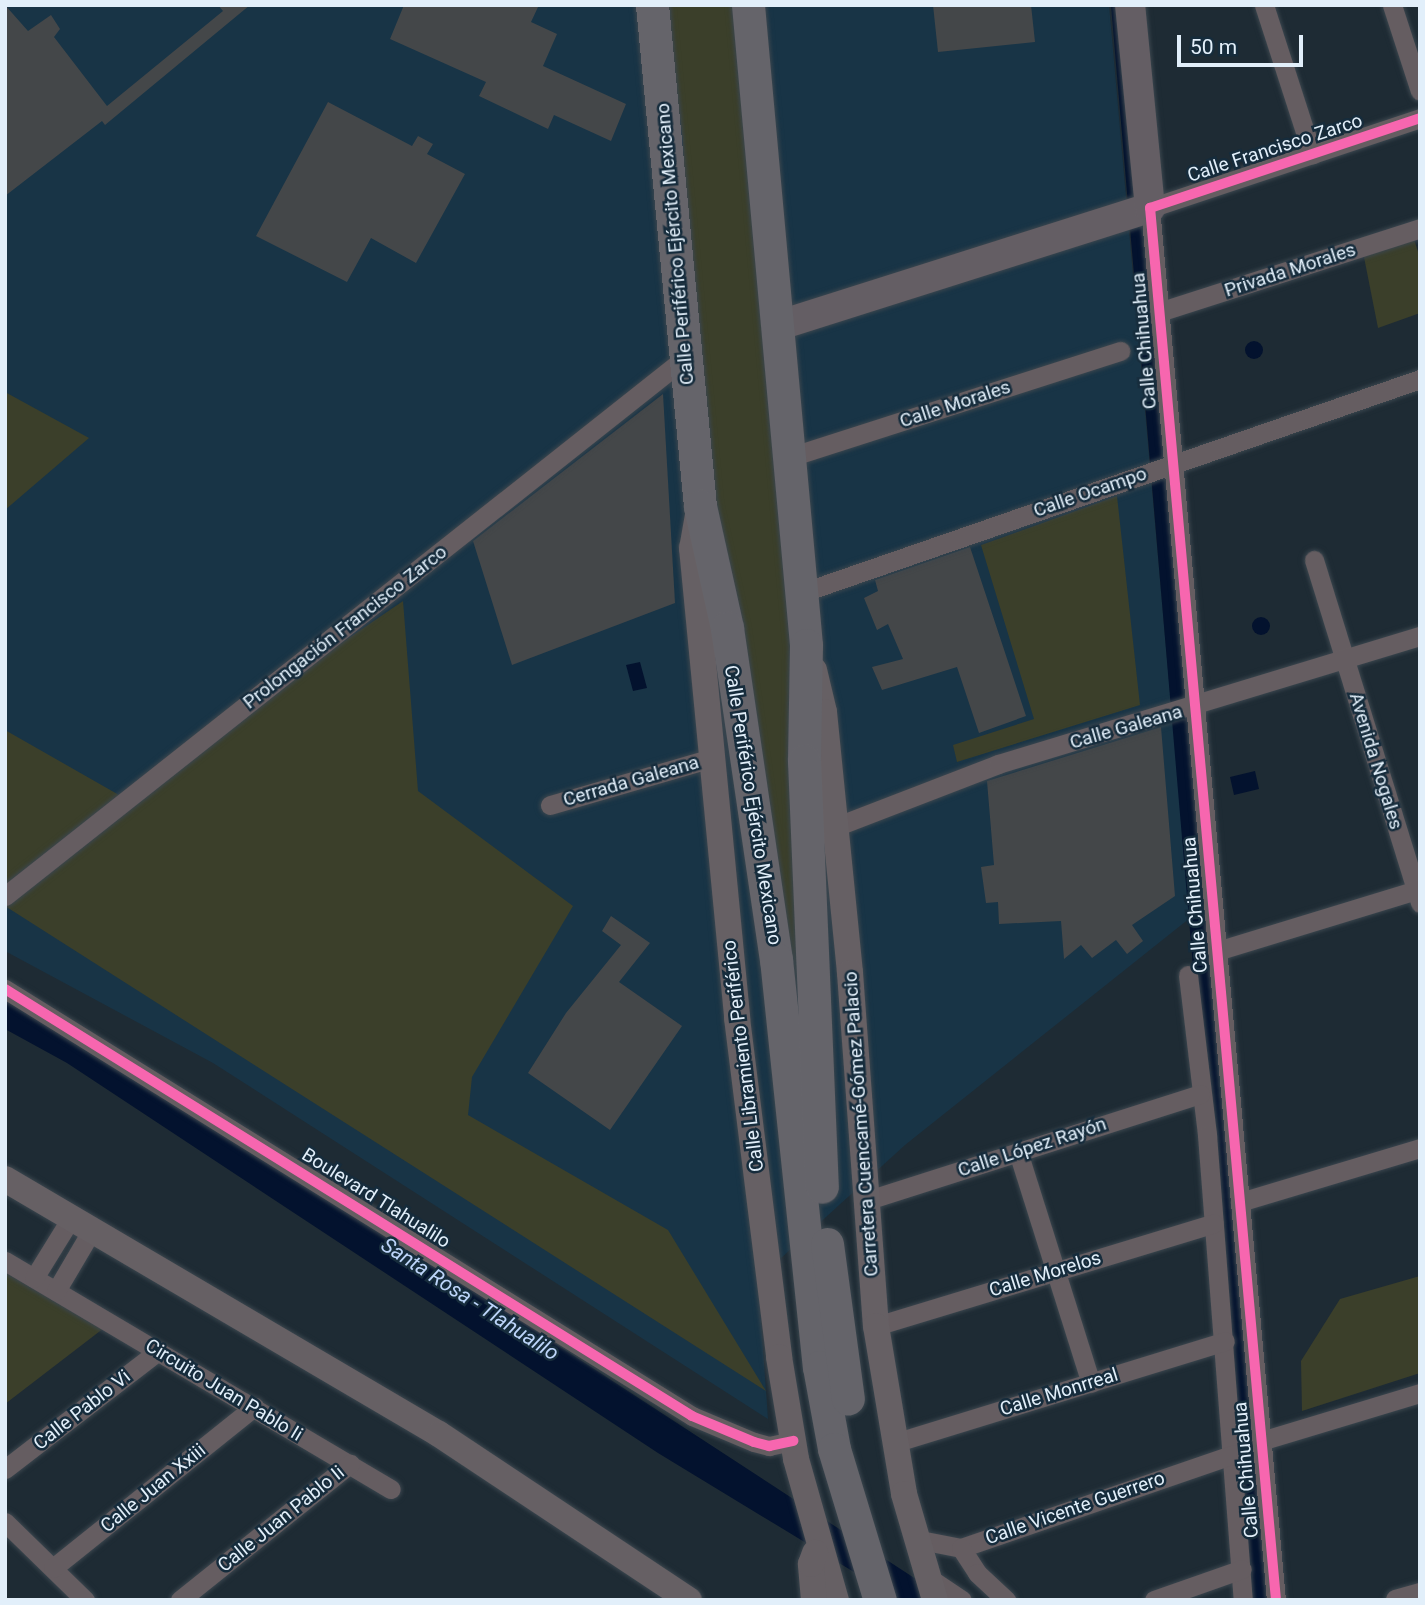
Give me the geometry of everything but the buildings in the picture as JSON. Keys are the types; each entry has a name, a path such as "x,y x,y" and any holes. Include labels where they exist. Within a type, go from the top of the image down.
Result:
{"highway":[{"name":"Calle Periférico Ejército Mexicano","path":"652,5 700,506 727,628 776,959 810,1307 834,1449 880,1600"},
{"name":"Calle Periférico Ejército Mexicano","path":"748,5 806,645 804,761 815,1053 830,1269 860,1460 923,1588"}],"main road":[{"name":"Calle Chihuahua","path":"1130,5 1136,212"},
{"name":"Calle Francisco Zarco","path":"777,326 1136,212"},
{"name":"Calle Libramiento Periférico","path":"700,506 692,548 737,1018 795,1450 817,1540 836,1600"},
{"name":"Carretera Cuencamé-Gómez Palacio","path":"806,645 824,712 850,973 876,1326 894,1443 923,1588"},
{"path":"5,1179 439,1434 689,1600"},
{"path":"814,1600 811,1564 817,1540"}],"street":[{"path":"1264,5 1312,154"},
{"path":"1392,5 1420,91"},
{"name":"Calle Francisco Zarco","path":"1136,212 1420,118"},
{"name":"Calle Chihuahua","path":"1136,212 1159,312 1169,465 1191,708 1217,951 1276,1600"},
{"name":"Privada Morales","path":"1159,312 1420,228"},
{"name":"Calle Morales","path":"790,457 1120,351"},
{"name":"Prolongación Francisco Zarco","path":"5,896 685,358"},
{"name":"Calle Ocampo","path":"801,593 1420,379"},
{"name":"Avenida Nogales","path":"1314,560 1418,894"},
{"name":"Calle Galeana","path":"835,827 998,764 1191,708 1420,636"},
{"name":"Cerrada Galeana","path":"550,805 712,758"},
{"path":"1217,951 1418,894"},
{"path":"1188,975 1214,1223 1234,1454 1243,1600"},
{"name":"Boulevard Tlahualilo","path":"5,989 692,1416 769,1446 795,1450"},
{"name":"Calle López Rayón","path":"865,1201 1200,1094"},
{"path":"1240,1202 1420,1148"},
{"path":"1018,1152 1091,1383"},
{"name":"Calle Morelos","path":"876,1326 1214,1223"},
{"path":"34,1278 82,1224"},
{"path":"56,1291 82,1224"},
{"name":"Circuito Juan Pablo Ii","path":"5,1261 391,1489"},
{"name":"Calle Monrreal","path":"894,1443 1224,1341"},
{"name":"Calle Pablo Vi","path":"5,1469 158,1351"},
{"path":"1261,1441 1420,1393"},
{"name":"Calle Juan Xxiii","path":"53,1568 254,1407"},
{"name":"Calle Vicente Guerrero","path":"915,1539 961,1548 1234,1454"},
{"name":"Calle Juan Pablo Ii","path":"180,1600 349,1464"},
{"path":"5,1522 85,1600"},
{"path":"961,1548 977,1573 1006,1600"},
{"path":"1154,1600 1242,1569"},
{"path":"923,1588 962,1600"},
{"path":"1395,1599 1420,1592"}],"shaded area":[{"path":"5,5 1109,5 1190,918 905,1145 758,1279 768,1419 213,1063 5,951"}],"green space":[{"path":"665,5 758,5 815,1117 718,549 688,280 683,141"},
{"path":"1413,236 1420,258 1420,313 1378,328 1364,257"},
{"path":"5,392 89,438 5,510"},
{"path":"1117,496 1140,705 957,762 953,745 1034,719 981,545"},
{"path":"403,601 418,791 573,906 472,1077 468,1115 668,1230 766,1391 5,906 5,730 119,795"},
{"path":"5,1270 104,1328 5,1404"},
{"path":"1420,1276 1420,1373 1302,1411 1301,1361 1340,1299"}],"water":[{"path":"1111,5 1124,5 1272,1600 1247,1600"},
{"path":"1254,341 1260,344 1263,350 1260,356 1254,359 1248,356 1245,350 1248,344"},
{"path":"1261,617 1267,620 1270,626 1267,632 1261,635 1255,632 1252,626 1255,620"},
{"path":"640,662 647,688 633,691 626,665"},
{"path":"1255,771 1259,789 1234,795 1230,777"},
{"name":"Santa Rosa - Tlahualilo","path":"5,997 92,1041 948,1600 900,1600 658,1453 67,1063 5,1029"}],"cycle path":[{"path":"1276,1600 1150,208 1420,118"},
{"path":"5,989 692,1416 769,1446 793,1441"}]}
